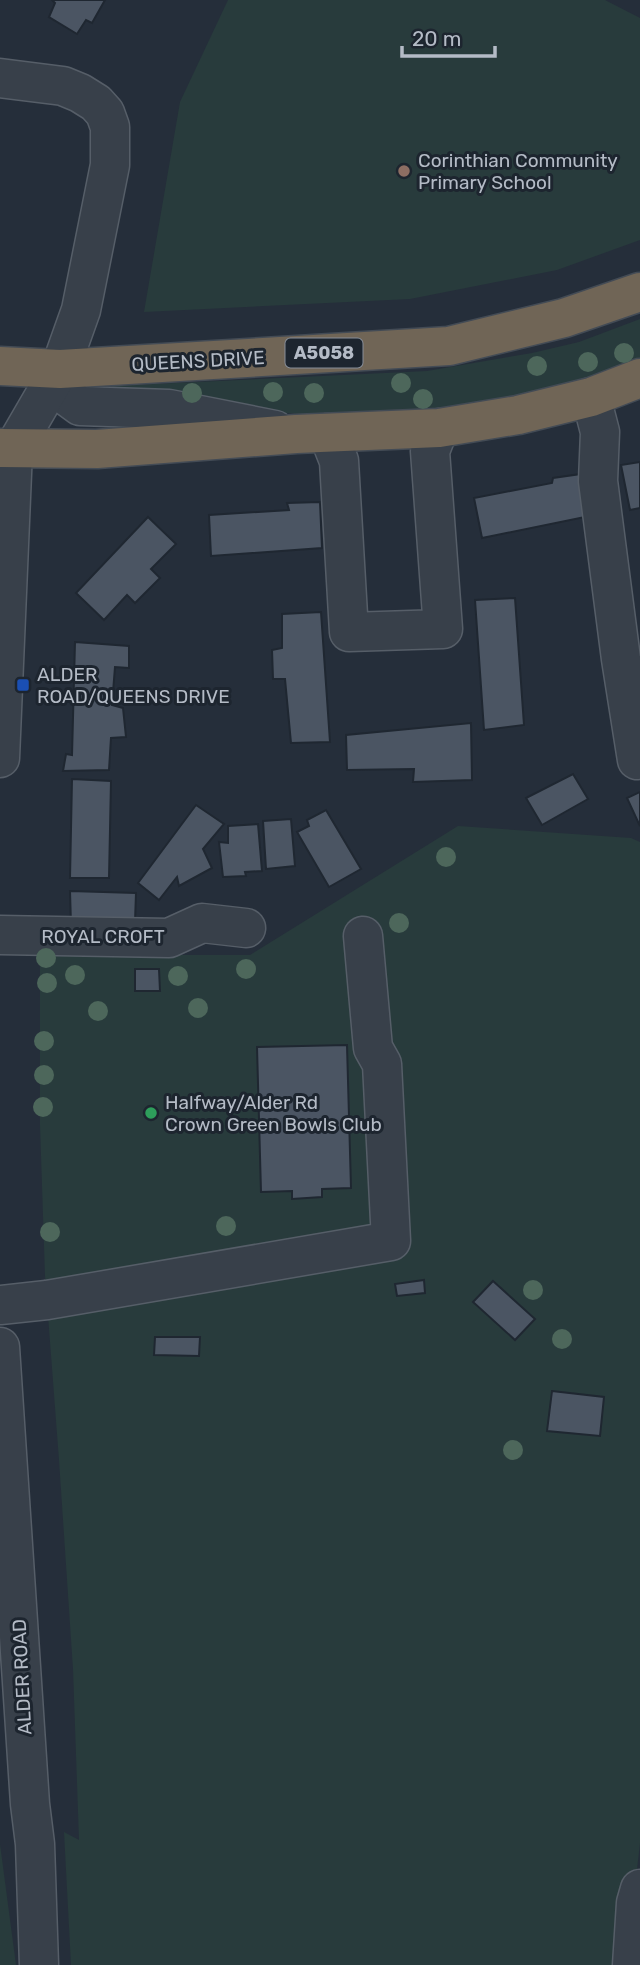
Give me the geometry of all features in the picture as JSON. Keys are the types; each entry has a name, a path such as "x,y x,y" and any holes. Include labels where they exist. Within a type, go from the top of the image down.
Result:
{"highway":[{"name":"QUEENS DRIVE","path":"0,366 60,369 449,345 564,318 640,292"},
{"path":"6,449 97,449 439,428 518,415 591,397 640,378"}],"street":[{"path":"0,78 63,86 80,93 96,103 105,113 110,127 110,164 81,310 60,369 6,449"},
{"path":"60,369 65,395 79,406 169,409 312,434 339,461 349,632 443,629 429,452 439,428"},
{"path":"591,397 600,432 598,481 621,659 630,765"},
{"path":"0,412 9,428 6,449 0,758"},
{"name":"ROYAL CROFT","path":"0,935 169,938 202,923 246,928"},
{"path":"0,1306 391,1241 382,1064 373,1048 363,936"},
{"name":"ALDER ROAD","path":"0,1346 8,1570 35,1844 39,1965"},
{"path":"632,1965 636,1903 640,1889"}],"shaded area":[{"name":"Corinthian Community Primary School","path":"228,0 605,0 640,18 640,240 557,270 410,299 144,312 180,102"},
{"path":"640,319 640,360 588,379 460,408 316,415 112,402 112,386 427,371 579,342"},
{"path":"458,826 631,838 640,842 640,1843 626,1965 71,1965 64,1832 79,1840 73,1669 45,1276 40,1125 40,955 250,955"},
{"path":"0,1844 16,1965 0,1965"}],"building":[{"path":"52,0 105,0 92,23 86,20 77,34 49,17 55,3"},
{"path":"640,462 640,508 630,510 621,465"},
{"path":"581,474 585,517 482,538 474,498 552,483 553,478"},
{"path":"320,502 322,548 211,556 209,515 289,510 287,503"},
{"path":"148,517 176,544 151,569 160,578 135,603 127,595 104,620 76,593"},
{"path":"515,598 524,725 484,730 475,600"},
{"path":"321,612 330,742 291,743 285,679 273,679 272,650 282,648 282,614"},
{"path":"75,642 129,646 129,668 115,667 112,705 123,708 126,737 111,738 109,770 63,771 66,754 72,755"},
{"path":"471,723 472,780 413,782 414,769 347,770 346,735"},
{"path":"573,774 588,799 542,825 526,798"},
{"path":"72,779 111,781 109,878 70,878"},
{"path":"640,792 640,826 627,798"},
{"path":"196,805 224,824 203,849 212,868 179,886 177,877 159,900 138,883"},
{"path":"326,810 361,869 329,887 297,832 309,826 307,820"},
{"path":"291,819 295,866 266,869 263,821"},
{"path":"258,824 262,871 245,872 246,876 223,877 219,842 228,843 228,826"},
{"path":"70,891 136,893 135,922 71,925"},
{"path":"135,969 159,969 160,991 135,991"},
{"path":"347,1045 351,1188 322,1189 322,1197 292,1199 292,1191 261,1192 257,1047"},
{"path":"424,1280 425,1293 397,1296 395,1284"},
{"path":"493,1281 535,1319 515,1340 473,1302"},
{"path":"155,1337 200,1337 199,1356 154,1355"},
{"path":"552,1391 604,1397 600,1436 547,1431"}],"place":[{"name":"Corinthian Community Primary School","path":"404,171"},
{"name":"ALDER ROAD/QUEENS DRIVE","path":"23,685"},
{"name":"Halfway/Alder Rd Crown Green Bowls Club","path":"151,1113"}]}
